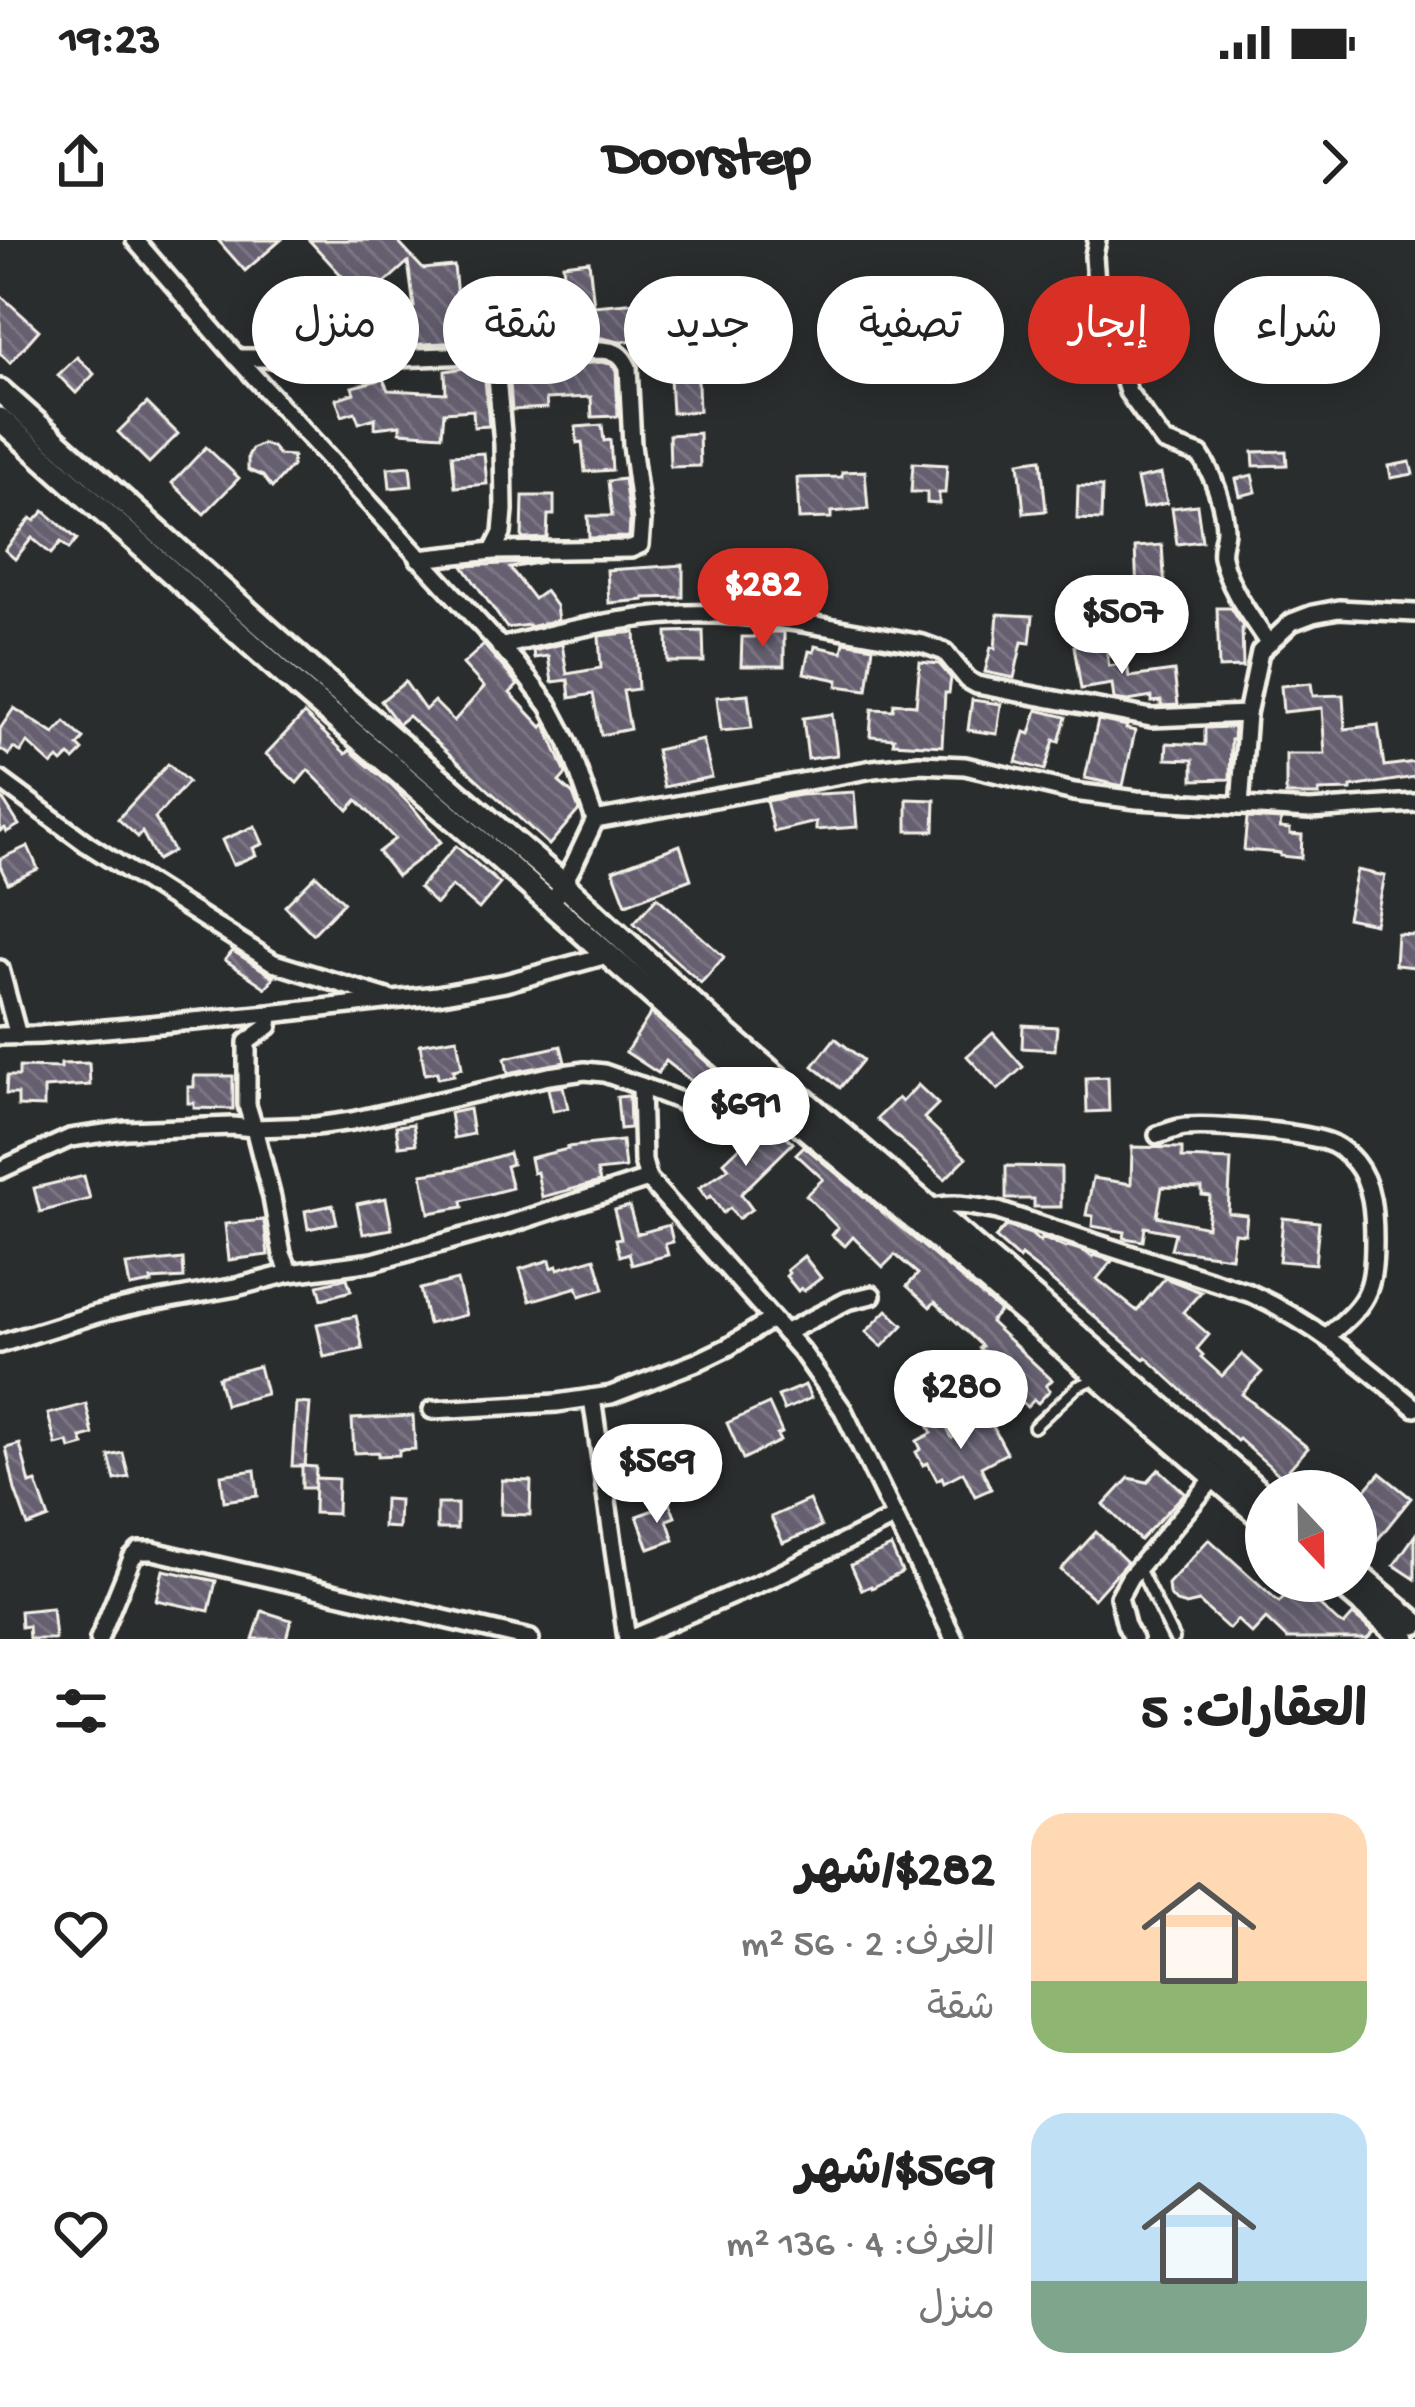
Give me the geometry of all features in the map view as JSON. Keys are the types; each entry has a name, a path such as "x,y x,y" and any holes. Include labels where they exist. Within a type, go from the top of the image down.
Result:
{"main road":[{"path":"0,391 307,680 434,788 563,884 766,1082"},
{"path":"0,419 189,573"},
{"path":"434,788 550,905 921,1212 1245,1498"},
{"path":"1220,1471 1245,1486"},
{"path":"1377,1591 1415,1623"},
{"path":"1362,1602 1405,1639"}],"street":[{"path":"135,240 549,706 568,742 595,820 550,905"},
{"path":"1097,240 1097,296 1128,392 1165,442 1204,460 1226,533 1220,551 1227,573 1268,644"},
{"path":"419,560 493,551 631,549 640,545 628,367 616,351 600,350"},
{"path":"237,358 443,356"},
{"path":"493,551 502,533 504,510 498,384"},
{"path":"1240,806 1247,714 1260,652 1292,622 1313,614 1340,610 1415,613"},
{"path":"500,647 636,617 688,614 774,620 923,644 945,652 977,686 1151,718 1247,714"},
{"path":"595,820 778,784 919,764 965,766 1116,798 1310,810 1415,803"},
{"path":"0,780 87,844 274,963 396,1000"},
{"path":"0,969 9,1036 396,1000 505,983 631,947"},
{"path":"270,1014 269,1026 247,1042 248,1105 290,1273"},
{"path":"0,1170 70,1138 126,1130 316,1126 585,1071 641,1086 717,1120 746,1106 766,1082"},
{"path":"641,1086 643,1161 648,1179 785,1333 843,1410 953,1639"},
{"path":"1158,1135 1181,1128 1237,1128 1331,1143 1352,1157 1372,1199 1374,1262 1370,1290 1357,1311 1327,1336"},
{"path":"0,1343 97,1314 290,1273 373,1262 648,1179"},
{"path":"921,1212 975,1206 1017,1216 1249,1293 1327,1336 1415,1408"},
{"path":"785,1333 847,1301 872,1295"},
{"path":"432,1410 611,1395 699,1361 772,1319"},
{"path":"592,1398 629,1639 776,1576 895,1517"},
{"path":"1133,1639 1119,1598 1139,1567 1220,1471"},
{"path":"99,1639 132,1558 139,1551 153,1551 530,1639"}],"lane":[{"path":"1034,1427 1078,1386 1108,1374"},
{"path":"1139,1567 1174,1639"}],"building":[{"path":"218,240 281,240 245,271"},
{"path":"309,240 396,240 423,269 454,266 455,276 443,276 443,343 419,344 419,276 410,276 408,262 393,276 342,276"},
{"path":"589,261 591,276 564,276 563,264"},
{"path":"0,295 39,330 10,363 0,353"},
{"path":"624,303 624,341 602,338 600,305"},
{"path":"77,357 94,374 76,393 58,375"},
{"path":"600,362 616,370 618,416 592,417 591,397 546,399 547,408 512,410 510,384 600,384"},
{"path":"364,384 446,393 446,384 485,384 489,426 474,427 473,410 444,412 442,435 400,432 400,425 375,428 375,418 359,423 355,412 342,416 336,399"},
{"path":"670,384 698,384 699,411 672,413"},
{"path":"147,403 178,434 149,463 118,432"},
{"path":"602,425 604,441 610,440 612,470 585,472 576,427"},
{"path":"699,433 700,466 670,467 669,435"},
{"path":"262,444 279,455 293,456 292,466 272,488 263,476 248,470 248,456"},
{"path":"206,447 239,478 204,514 172,483"},
{"path":"1286,451 1287,465 1254,466 1253,452"},
{"path":"484,453 487,484 455,487 452,455"},
{"path":"1041,459 1046,511 1024,513 1019,462"},
{"path":"1410,462 1413,474 1391,478 1389,466"},
{"path":"913,463 947,465 945,493 939,493 939,504 927,503 927,492 911,492"},
{"path":"410,466 412,486 390,488 388,468"},
{"path":"865,471 868,509 831,512 831,518 799,519 797,478 842,477 842,472"},
{"path":"1161,474 1167,503 1143,508 1137,479"},
{"path":"1252,475 1256,492 1240,496 1236,479"},
{"path":"624,479 629,537 589,538 588,516 612,516 608,481"},
{"path":"1078,486 1102,487 1101,520 1077,519"},
{"path":"523,496 554,496 547,538 522,539"},
{"path":"1197,505 1202,541 1177,544 1172,508"},
{"path":"44,511 77,539 69,549 61,542 51,554 32,538 15,559 5,550 31,518 35,521"},
{"path":"1162,545 1165,590 1137,591 1135,547"},
{"path":"544,562 510,568 534,599 545,591 556,606 558,620 529,627 507,628 463,566"},
{"path":"683,565 683,597 609,603 607,570"},
{"path":"1217,608 1231,608 1242,625 1243,667 1219,668"},
{"path":"998,614 1033,616 1030,643 1022,642 1014,678 985,672 991,647 995,648"},
{"path":"703,631 704,662 668,662 667,632"},
{"path":"635,632 638,689 623,691 630,729 601,735 593,694 570,698 568,680 552,682 548,656 534,658 533,651 562,644 567,674 601,668 599,636"},
{"path":"755,632 784,632 784,666 741,666 742,637 754,637"},
{"path":"1105,641 1109,666 1127,663 1129,677 1174,671 1178,705 1161,706 1152,697 1114,699 1112,684 1081,689 1074,646"},
{"path":"844,642 873,647 867,690 837,686 838,680 804,673 809,651 814,652 815,646 842,652"},
{"path":"484,645 518,685 510,693 542,727 545,724 566,774 559,782 573,794 579,810 549,845 408,716 398,724 381,701 405,682 425,710 434,701 454,721 484,687 463,664"},
{"path":"920,662 939,664 951,678 949,693 945,693 942,746 893,743 894,738 870,736 872,709 893,710 894,703 916,705"},
{"path":"1311,683 1313,696 1343,695 1345,729 1378,725 1384,766 1415,762 1415,777 1351,790 1319,791 1319,795 1286,795 1286,754 1325,754 1322,708 1283,712 1281,686"},
{"path":"748,694 752,728 721,731 717,697"},
{"path":"972,700 1001,704 997,734 968,730"},
{"path":"14,708 54,734 65,722 84,739 78,746 83,751 74,760 69,756 52,765 27,742 21,752 13,748 9,755 0,749 0,729"},
{"path":"1037,710 1066,717 1045,770 1016,762"},
{"path":"304,714 346,754 350,750 392,786 441,842 397,876 378,852 395,839 357,800 348,810 308,770 297,783 266,754"},
{"path":"832,714 837,755 808,759 803,718"},
{"path":"1098,720 1135,731 1123,786 1085,778"},
{"path":"1234,727 1230,779 1193,780 1193,760 1166,759 1167,743 1205,745 1205,728"},
{"path":"703,740 712,777 664,787 656,750"},
{"path":"168,764 188,782 155,818 173,851 157,860 142,832 138,837 118,819"},
{"path":"854,792 857,827 816,830 816,822 774,832 766,801"},
{"path":"0,795 19,825 7,832 5,828 0,831"},
{"path":"907,799 935,800 934,831 907,831"},
{"path":"1247,818 1281,820 1280,828 1302,835 1301,858 1244,850"},
{"path":"255,826 263,844 253,848 256,855 233,865 222,840"},
{"path":"680,845 691,879 626,904 613,870"},
{"path":"28,846 38,869 8,883 0,859"},
{"path":"456,846 500,884 479,909 452,886 436,904 419,888"},
{"path":"1357,870 1385,876 1375,924 1347,918"},
{"path":"316,875 344,902 313,934 285,906"},
{"path":"657,897 724,957 701,983 634,923"},
{"path":"1397,934 1415,935 1415,967 1395,965"},
{"path":"233,951 274,977 266,988 225,960"},
{"path":"651,1013 737,1089 723,1106 666,1061 658,1073 626,1052"},
{"path":"1023,1025 1057,1027 1055,1050 1022,1048"},
{"path":"993,1033 1023,1067 998,1090 967,1056"},
{"path":"457,1038 462,1068 438,1078 437,1072 425,1074 420,1044"},
{"path":"835,1038 863,1060 840,1088 813,1066"},
{"path":"561,1046 565,1062 508,1073 505,1058"},
{"path":"89,1063 90,1085 44,1088 44,1107 18,1106 18,1094 6,1094 7,1076 19,1076 19,1067"},
{"path":"194,1076 233,1076 233,1109 194,1108 194,1103 188,1103"},
{"path":"1108,1077 1109,1111 1087,1112 1086,1078"},
{"path":"918,1085 938,1104 924,1118 966,1158 945,1179 877,1119"},
{"path":"563,1086 568,1108 553,1111 548,1088"},
{"path":"629,1096 630,1128 620,1129 617,1097"},
{"path":"469,1109 473,1134 454,1138 450,1113"},
{"path":"769,1119 793,1143 741,1194 752,1209 738,1219 730,1208 723,1213 699,1188 729,1168 724,1162"},
{"path":"413,1124 416,1144 399,1146 396,1126"},
{"path":"622,1141 625,1168 597,1171 600,1182 542,1197 530,1158 567,1147"},
{"path":"804,1146 1000,1311 990,1322 1052,1380 1038,1403 1034,1400 1027,1407 992,1382 996,1378 977,1360 984,1353 982,1346 935,1302 930,1307 907,1286 918,1274 898,1257 883,1267 853,1237 845,1246 832,1235 838,1228 806,1195 823,1179 796,1154"},
{"path":"1132,1147 1182,1148 1182,1158 1231,1160 1228,1213 1247,1215 1245,1234 1234,1233 1231,1257 1171,1249 1175,1233 1145,1227 1143,1241 1092,1226 1093,1216 1086,1215 1093,1178 1131,1184","holes":["1162,1187 1202,1188 1202,1195 1210,1196 1207,1227 1157,1216"]},
{"path":"509,1153 512,1164 506,1166 512,1188 462,1201 463,1207 429,1213 422,1174"},
{"path":"1006,1166 1061,1167 1061,1207 1034,1207 1034,1199 1006,1199"},
{"path":"84,1176 90,1199 40,1212 34,1188"},
{"path":"386,1198 392,1229 363,1234 357,1204"},
{"path":"333,1205 337,1223 308,1229 305,1211"},
{"path":"629,1206 637,1234 669,1225 673,1242 665,1244 668,1255 632,1265 629,1253 620,1256 614,1210"},
{"path":"1283,1218 1319,1222 1315,1264 1279,1261"},
{"path":"264,1220 268,1255 229,1260 225,1224"},
{"path":"1006,1226 1040,1242 1042,1238 1112,1261 1097,1279 1137,1311 1165,1278 1201,1292 1183,1312 1209,1335 1197,1349 1201,1357 1222,1376 1242,1354 1262,1372 1242,1394 1308,1448 1288,1470 1274,1470 1146,1357 995,1238"},
{"path":"804,1256 821,1278 798,1291 786,1276 787,1270"},
{"path":"595,1258 604,1289 580,1296 577,1287 530,1301 520,1269 550,1260 552,1268 558,1269"},
{"path":"183,1259 184,1278 130,1287 126,1265"},
{"path":"347,1278 351,1291 322,1299 318,1285"},
{"path":"457,1280 466,1315 428,1324 420,1289"},
{"path":"887,1310 903,1325 882,1347 866,1332"},
{"path":"356,1316 363,1349 324,1357 317,1324"},
{"path":"259,1366 266,1394 225,1405 218,1377"},
{"path":"805,1385 811,1398 784,1410 778,1396"},
{"path":"296,1403 310,1404 305,1466 292,1466"},
{"path":"86,1404 93,1435 81,1438 84,1445 70,1449 68,1442 56,1445 48,1414"},
{"path":"769,1404 782,1433 777,1435 780,1441 743,1459 727,1423"},
{"path":"939,1412 952,1438 989,1419 1007,1453 981,1467 991,1489 975,1496 963,1472 944,1482 942,1477 937,1480 928,1463 923,1465 916,1452 921,1449 917,1441 932,1433 925,1419"},
{"path":"413,1416 415,1449 399,1450 399,1455 354,1453 352,1419"},
{"path":"20,1444 30,1484 36,1482 49,1518 28,1526 6,1448"},
{"path":"123,1453 129,1477 115,1480 109,1456"},
{"path":"302,1466 316,1467 315,1488 302,1488"},
{"path":"1159,1469 1185,1493 1140,1540 1104,1505 1129,1478 1147,1482"},
{"path":"255,1470 258,1496 224,1501 221,1475"},
{"path":"1380,1473 1411,1498 1377,1540 1377,1477"},
{"path":"315,1478 338,1479 337,1514 314,1513"},
{"path":"502,1480 531,1481 530,1515 501,1514"},
{"path":"384,1499 399,1500 398,1528 383,1527"},
{"path":"809,1500 821,1527 783,1543 771,1517"},
{"path":"437,1504 457,1504 457,1529 437,1529"},
{"path":"670,1504 675,1517 667,1520 674,1540 649,1549 637,1516"},
{"path":"1096,1532 1127,1562 1094,1599 1061,1570"},
{"path":"1415,1535 1415,1579 1394,1565"},
{"path":"1209,1539 1245,1571 1245,1602 1316,1602 1338,1622 1344,1625 1353,1615 1374,1632 1367,1639 1287,1639 1266,1619 1252,1634 1237,1620 1229,1629 1199,1602 1176,1602 1168,1584"},
{"path":"891,1547 902,1572 862,1590 851,1565"},
{"path":"163,1570 216,1581 209,1611 156,1600"},
{"path":"52,1608 55,1639 29,1639 28,1626 21,1627 20,1611"},
{"path":"262,1611 291,1620 286,1639 253,1639"}]}
